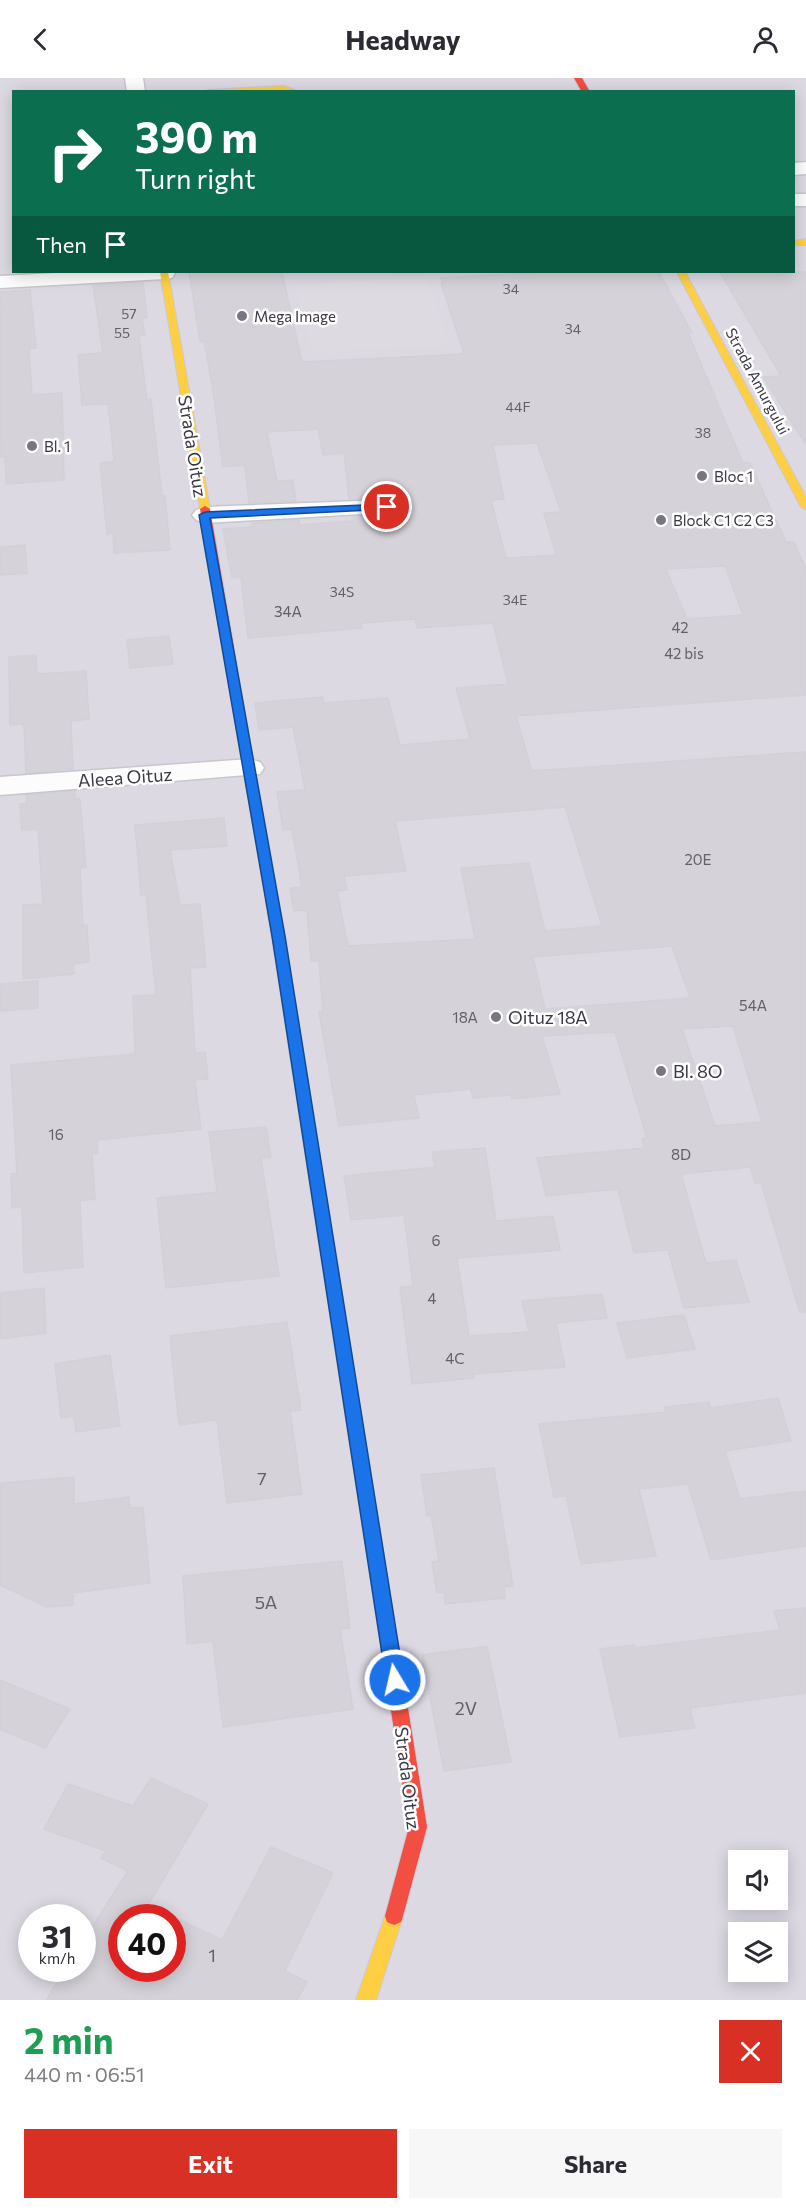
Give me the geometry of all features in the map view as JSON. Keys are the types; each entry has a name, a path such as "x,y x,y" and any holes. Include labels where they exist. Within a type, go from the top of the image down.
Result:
{"street":[{"path":"246,90 284,88 290,90"},
{"path":"0,282 148,273"},
{"name":"Strada Oituz","path":"164,273 250,768 418,1827 393,1920 366,2000"},
{"name":"Strada Amurgului","path":"682,273 806,507"},
{"path":"205,515 387,507"},
{"name":"Aleea Oituz","path":"0,786 250,768"}],"shaded area":[{"path":"0,78 806,78 806,2000 0,2000"},
{"path":"426,277 451,346 311,351 296,285"},
{"path":"806,343 806,369 757,372 743,347"}],"building":[{"path":"806,272 806,445 763,377 781,376 721,273"},
{"path":"189,273 282,273 302,362 464,354 441,278 528,273 660,273 692,333 688,333 743,463 750,463 786,542 794,542 806,569 806,695 516,716 532,771 806,752 806,1312 800,1313 761,1183 755,1183 750,1167 681,1174 706,1263 736,1260 749,1302 684,1308 668,1250 634,1253 618,1189 546,1196 537,1158 644,1148 642,1139 647,1138 615,1032 542,1036 560,1094 512,1099 511,1095 473,1098 471,1089 414,1095 419,1118 339,1126 319,1012 323,1012 319,961 311,961 307,910 294,911 290,888 302,887 292,829 283,830 277,792 305,790 293,727 259,730 255,703 322,697 324,703 388,698 400,745 470,739 456,688 508,684 493,623 417,628 415,619 361,623 362,628 248,638 241,577 232,578 223,529 252,527 252,523 299,520 300,525 352,521 352,517 396,514 401,506 396,500 387,498 349,499 344,453 323,455 318,429 267,432 277,481 293,480 296,501 249,503 245,465 223,467 204,341 200,341","holes":["537,443 561,512 544,513 556,555 506,558 491,500 504,499 493,445","725,566 743,615 687,619 666,569","565,807 602,926 545,931 529,863 461,868 475,939 348,946 337,891 347,890 344,876 406,871 395,821","672,946 690,998 545,1009 533,957","733,1026 762,1122 715,1126 682,1029"]},
{"path":"143,282 147,318 142,319 145,335 139,336 147,400 151,399 170,550 114,553 113,533 107,534 100,463 112,462 114,459 108,404 82,405 78,355 103,353 93,285"},
{"path":"30,290 36,348 29,348 32,395 62,393 64,480 6,484 5,457 1,457 0,292"},
{"path":"25,545 27,573 0,575 0,547"},
{"path":"169,636 173,664 130,668 127,640"},
{"path":"36,655 37,674 86,671 89,719 71,721 73,769 26,773 24,724 10,725 9,657"},
{"path":"75,791 75,799 80,799 86,867 80,868 83,926 87,925 89,962 73,964 74,974 23,979 23,905 43,904 38,829 22,830 20,804 27,804 26,795"},
{"path":"224,818 227,846 170,850 180,905 200,904 206,967 190,968 195,1053 205,1052 208,1079 195,1080 201,1129 97,1140 98,1153 92,1154 95,1199 80,1201 83,1267 24,1273 22,1206 12,1208 11,1174 17,1173 11,1065 135,1054 133,996 156,995 146,895 141,895 135,825"},
{"path":"38,981 38,1008 0,1011 0,984"},
{"path":"266,1127 271,1157 261,1158 279,1276 166,1288 157,1198 217,1192 209,1132"},
{"path":"485,1148 496,1221 553,1216 560,1250 457,1258 469,1336 529,1332 522,1301 602,1294 607,1318 556,1323 565,1367 473,1374 474,1378 412,1384 400,1287 413,1286 404,1215 351,1220 344,1176 435,1167 432,1152"},
{"path":"44,1288 46,1333 0,1339 0,1293"},
{"path":"684,1315 695,1349 627,1358 617,1323"},
{"path":"287,1322 301,1410 290,1411 302,1494 227,1503 217,1420 179,1425 170,1336"},
{"path":"110,1355 120,1426 76,1432 74,1416 61,1418 55,1364"},
{"path":"778,1398 791,1441 725,1451 740,1499 806,1491 806,1546 711,1560 688,1484 639,1489 656,1556 581,1564 566,1496 554,1497 539,1424 666,1412 665,1407 709,1402 711,1408"},
{"path":"494,1468 513,1586 504,1587 505,1598 445,1604 444,1592 437,1593 432,1562 439,1561 431,1515 427,1516 421,1475"},
{"path":"74,1477 74,1504 129,1497 130,1508 143,1507 150,1583 73,1593 73,1605 47,1607 0,1585 0,1483"},
{"path":"342,1561 350,1628 340,1629 353,1709 223,1727 213,1641 187,1644 183,1576"},
{"path":"806,1608 806,1693 690,1708 695,1728 620,1737 600,1649 634,1645 635,1648 780,1630 774,1611"},
{"path":"487,1646 511,1762 444,1771 422,1655"},
{"path":"0,1680 70,1709 45,1748 0,1729"},
{"path":"151,1778 208,1804 149,1904 108,1904 108,1982 186,1982 186,1923 222,1940 271,1847 333,1873 285,1971 307,1982 297,2000 46,2000 57,1982 96,1982 96,1921 128,1871 101,1858 106,1851 44,1829 68,1784 133,1806"}],"traffic: fast":[{"path":"281,957 362,1471"}],"traffic: slow":[{"path":"246,90 284,88 290,90"},
{"path":"795,243 806,242"},
{"path":"164,273 205,509"},
{"path":"682,273 806,507"},
{"path":"366,2000 394,1916"}],"traffic: jam":[{"path":"578,78 585,90"},
{"path":"205,509 281,957"},
{"path":"362,1471 418,1827 394,1916"}],"place":[{"name":"Mega Image","path":"242,316"},
{"name":"Bl. 1","path":"32,446"},
{"name":"Bloc 1","path":"702,476"},
{"name":"Block C1 C2 C3","path":"661,520"},
{"name":"Oituz 18A","path":"496,1017"},
{"name":"Bl. 8O","path":"661,1071"}],"route":[{"path":"387,507 205,515 278,936 395,1680"}]}
